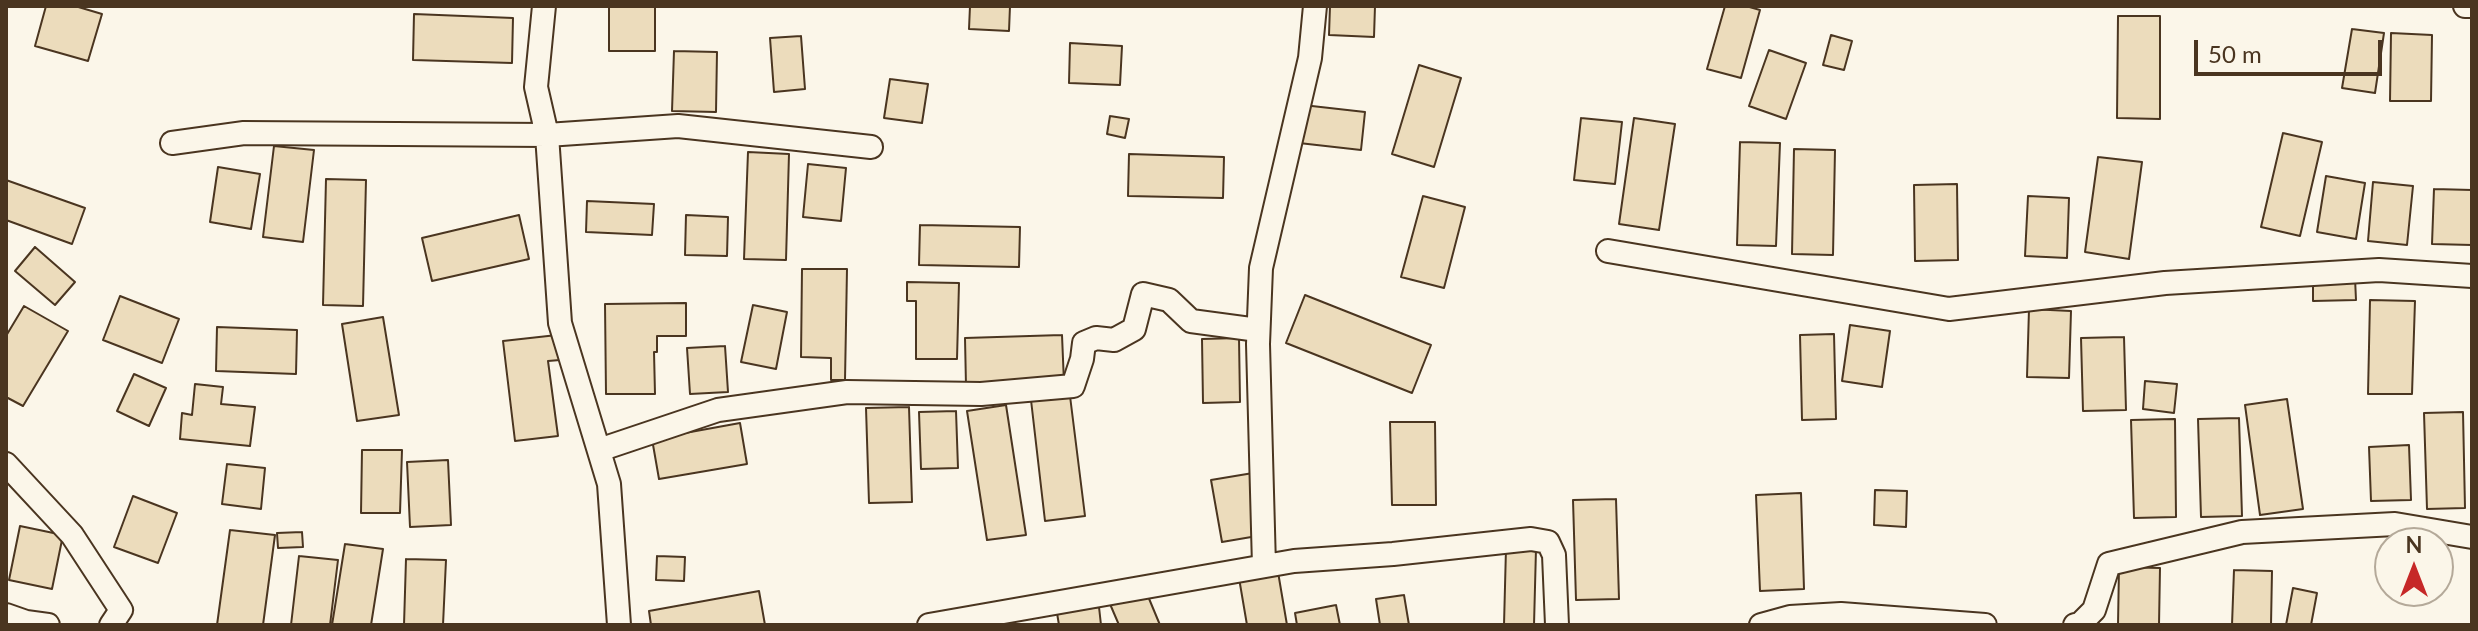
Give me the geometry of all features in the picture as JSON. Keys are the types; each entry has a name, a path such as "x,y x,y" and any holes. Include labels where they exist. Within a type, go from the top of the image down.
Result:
{"street":[{"path":"544,6 536,87 547,135 560,323 609,484 619,625"},
{"path":"1264,566 1258,330 1261,268 1310,58 1315,6"},
{"path":"2465,6 2472,6"},
{"path":"172,143 244,133 547,135 678,126 871,147"},
{"path":"1608,251 1949,309 2196,281 2379,270 2472,276"},
{"path":"599,450 718,410 847,392 981,394 1073,386 1084,343 1096,338 1114,340 1134,329 1143,294 1169,300 1191,321 1258,330"},
{"path":"6,464 72,535 121,610 111,625"},
{"path":"2075,625 2094,610 2109,564 2242,532 2395,524 2472,537"},
{"path":"929,625 1294,561 1531,539 1548,542 1554,555 1557,625"},
{"path":"1761,625 1790,617 1841,614 1985,625"},
{"path":"6,615 48,625"}],"building":[{"path":"46,6 75,6 102,14 88,61 35,46"},
{"path":"609,6 655,6 655,51 609,51"},
{"path":"970,6 1010,6 1009,31 969,29"},
{"path":"1330,6 1375,6 1374,37 1329,35"},
{"path":"1725,6 1760,10 1741,78 1707,69"},
{"path":"414,14 513,18 512,63 413,60"},
{"path":"2118,16 2160,16 2160,119 2117,118"},
{"path":"2352,29 2384,33 2375,93 2342,88"},
{"path":"2391,33 2432,35 2431,101 2390,101"},
{"path":"1831,35 1852,41 1844,70 1823,65"},
{"path":"801,36 805,89 774,92 770,38"},
{"path":"1070,43 1122,46 1120,85 1069,83"},
{"path":"1769,50 1806,63 1786,119 1749,106"},
{"path":"674,51 717,52 716,112 672,111"},
{"path":"1419,65 1461,78 1434,167 1392,154"},
{"path":"890,79 928,84 922,123 884,118"},
{"path":"1303,105 1365,112 1361,150 1299,143"},
{"path":"1110,116 1129,119 1125,138 1107,134"},
{"path":"1581,118 1622,122 1615,184 1574,180"},
{"path":"1634,118 1675,124 1659,230 1619,224"},
{"path":"2283,133 2322,142 2300,236 2261,227"},
{"path":"1740,142 1780,143 1776,246 1737,245"},
{"path":"274,146 314,150 303,242 263,237"},
{"path":"1794,149 1835,150 1833,255 1792,254"},
{"path":"748,152 789,154 786,260 744,259"},
{"path":"1129,154 1224,157 1223,198 1128,196"},
{"path":"2098,157 2142,162 2129,259 2085,252"},
{"path":"808,164 846,168 841,221 803,217"},
{"path":"218,167 260,174 251,229 210,222"},
{"path":"2326,176 2365,183 2356,239 2317,232"},
{"path":"326,179 366,180 363,306 323,305"},
{"path":"6,180 85,208 72,244 6,220"},
{"path":"2373,182 2413,186 2407,245 2368,241"},
{"path":"1957,184 1958,260 1915,261 1914,185"},
{"path":"2434,189 2472,190 2472,245 2432,244"},
{"path":"1423,196 1465,207 1444,288 1401,277"},
{"path":"2028,196 2069,198 2067,258 2025,256"},
{"path":"587,201 654,204 652,235 586,232"},
{"path":"519,215 529,259 432,281 422,238"},
{"path":"686,215 728,217 727,256 685,255"},
{"path":"920,225 1020,227 1019,267 919,265"},
{"path":"35,247 75,282 55,305 15,271"},
{"path":"802,269 847,269 845,380 831,380 831,358 801,357"},
{"path":"2355,278 2356,300 2313,301 2313,280"},
{"path":"907,282 959,283 957,359 916,359 916,301 907,301"},
{"path":"1305,295 1431,345 1412,393 1286,343"},
{"path":"120,296 179,319 162,363 103,340"},
{"path":"2370,300 2415,301 2412,394 2368,394"},
{"path":"686,303 686,336 657,336 657,352 654,352 655,394 606,394 605,304"},
{"path":"753,305 787,312 776,369 741,362"},
{"path":"24,306 68,331 23,406 6,397 6,336"},
{"path":"2029,309 2071,311 2069,378 2027,377"},
{"path":"383,317 399,415 357,421 342,324"},
{"path":"1850,325 1890,331 1882,387 1842,381"},
{"path":"217,327 297,330 296,374 216,371"},
{"path":"1834,334 1836,419 1802,420 1800,335"},
{"path":"557,335 560,360 548,361 558,436 515,441 503,341"},
{"path":"1062,335 1064,383 966,386 965,338"},
{"path":"2124,337 2126,410 2083,411 2081,338"},
{"path":"1239,338 1240,402 1203,403 1202,339"},
{"path":"725,346 728,392 690,394 687,348"},
{"path":"134,374 166,388 149,426 117,411"},
{"path":"2145,381 2177,384 2174,413 2143,409"},
{"path":"195,384 223,387 221,404 255,407 250,446 180,439 182,413 192,415"},
{"path":"1070,396 1085,516 1045,521 1031,400"},
{"path":"2287,399 2303,509 2260,515 2245,405"},
{"path":"1006,405 1026,535 987,540 967,411"},
{"path":"909,407 912,502 869,503 866,408"},
{"path":"956,411 958,468 921,469 919,412"},
{"path":"2463,412 2465,508 2427,509 2424,413"},
{"path":"2239,418 2242,516 2201,517 2198,419"},
{"path":"2175,419 2176,517 2134,518 2131,420"},
{"path":"1390,422 1435,422 1436,505 1392,505"},
{"path":"740,423 747,464 659,479 652,439"},
{"path":"2409,445 2411,500 2371,501 2369,447"},
{"path":"362,450 402,450 400,513 361,513"},
{"path":"448,460 451,525 410,527 407,462"},
{"path":"227,464 265,468 261,509 222,504"},
{"path":"1253,473 1263,535 1222,542 1211,480"},
{"path":"1875,490 1907,491 1906,527 1874,525"},
{"path":"1801,493 1804,589 1760,591 1756,495"},
{"path":"133,496 177,513 158,563 114,547"},
{"path":"1616,499 1619,599 1576,600 1573,500"},
{"path":"20,526 63,535 52,589 9,580"},
{"path":"230,530 275,535 263,625 217,625"},
{"path":"302,532 303,547 278,548 277,533"},
{"path":"345,544 383,549 371,625 332,625"},
{"path":"1506,548 1536,549 1534,625 1504,625"},
{"path":"299,556 338,560 330,625 291,625"},
{"path":"657,556 685,557 684,581 656,580"},
{"path":"406,559 446,560 443,625 404,625"},
{"path":"2119,567 2160,568 2159,625 2118,625"},
{"path":"2234,570 2272,571 2271,625 2232,625"},
{"path":"1278,572 1287,625 1247,625 1239,578"},
{"path":"2293,588 2317,593 2311,625 2286,625"},
{"path":"1145,589 1160,625 1119,625 1110,604"},
{"path":"759,591 765,625 651,625 649,611"},
{"path":"1404,595 1409,625 1380,625 1376,599"},
{"path":"1336,605 1340,625 1297,625 1295,613"},
{"path":"1099,607 1101,625 1059,625 1057,613"}]}
